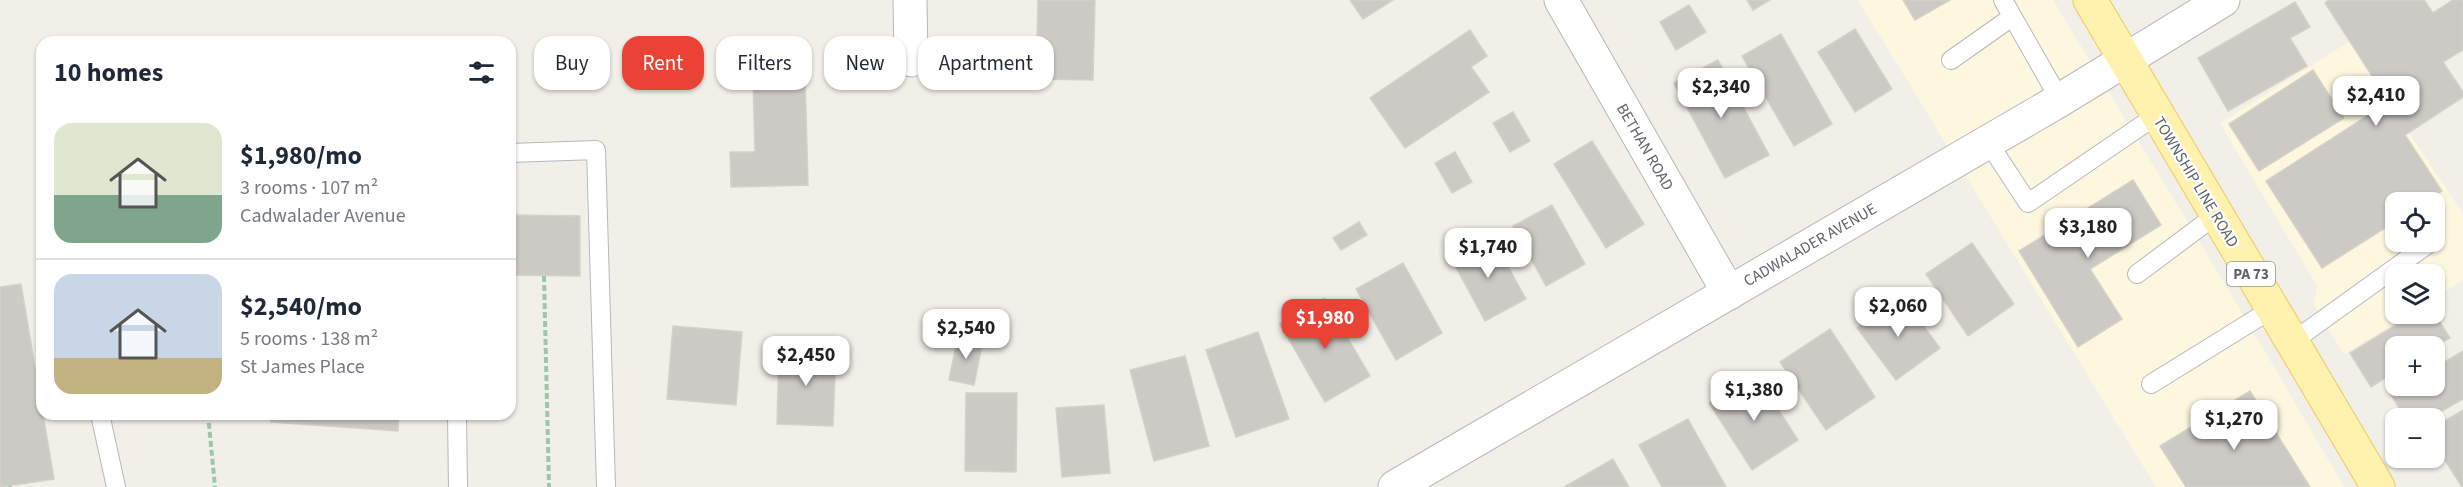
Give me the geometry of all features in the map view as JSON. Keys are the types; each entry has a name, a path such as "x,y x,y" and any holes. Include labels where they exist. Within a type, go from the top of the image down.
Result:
{"main road":[{"name":"TOWNSHIP LINE ROAD","path":"2090,0 2378,487"}],"street":[{"path":"910,0 911,60"},
{"name":"BETHAN ROAD","path":"1561,0 1729,293"},
{"name":"CADWALADER AVENUE","path":"1395,487 2125,62 2223,0"}],"lane":[{"path":"2003,0 2060,100"},
{"path":"1951,60 2012,17"},
{"path":"1988,142 2028,203 2157,115"},
{"path":"516,153 597,150 606,487"},
{"path":"2137,274 2216,215"},
{"path":"2292,342 2417,252"},
{"path":"2151,384 2272,309"},
{"path":"101,420 116,487"},
{"path":"457,420 458,487"}],"path":[{"path":"544,276 549,487"},
{"path":"209,420 215,487"}],"shaded area":[{"path":"1858,0 2053,0 2246,319 2344,487 2156,487"},
{"path":"2349,42 2463,214 2463,280 2445,292 2445,264 2385,264 2385,324 2394,324 2344,354 2314,305 2317,286 2220,123"}],"building":[{"path":"1038,0 1095,0 1093,80 1054,79 1054,36 1037,36"},
{"path":"1350,0 1393,0 1363,19"},
{"path":"1747,0 1770,0 1753,10"},
{"path":"1903,0 1950,0 1915,20"},
{"path":"2329,0 2424,0 2433,13 2453,0 2463,0 2463,50 2443,62 2463,92 2463,97 2405,135 2442,191 2385,192 2385,228 2322,268 2266,181 2389,102 2325,3"},
{"path":"2295,2 2310,27 2290,38 2307,66 2228,111 2198,58"},
{"path":"1689,5 1706,32 1676,50 1660,22"},
{"path":"1855,29 1892,89 1855,112 1818,52"},
{"path":"1470,30 1487,56 1471,67 1489,92 1405,148 1370,98"},
{"path":"1781,34 1832,124 1794,146 1742,56"},
{"path":"1718,60 1769,155 1725,178 1674,83"},
{"path":"2313,70 2344,118 2259,171 2229,124"},
{"path":"753,90 805,90 808,185 731,187 730,152 755,152"},
{"path":"1513,112 1530,141 1510,152 1493,123"},
{"path":"1592,141 1644,224 1606,248 1554,164"},
{"path":"1455,152 1472,182 1452,193 1435,163"},
{"path":"2133,180 2161,225 2090,269 2122,319 2078,347 2019,251"},
{"path":"1552,205 1585,264 1546,286 1513,226"},
{"path":"516,215 580,216 580,276 516,275"},
{"path":"1359,222 1367,235 1341,250 1333,238"},
{"path":"1491,236 1526,299 1485,321 1451,258"},
{"path":"1972,243 2014,304 1968,336 1926,274"},
{"path":"1403,263 1442,333 1396,360 1356,289"},
{"path":"21,284 36,373 36,420 44,420 54,479 0,487 0,287"},
{"path":"1901,296 1940,348 1896,380 1857,328"},
{"path":"1324,298 1370,376 1325,402 1280,324"},
{"path":"2398,324 2441,324 2450,338 2445,341 2445,336 2385,336 2385,378 2371,387 2350,353"},
{"path":"673,326 742,332 736,405 667,399"},
{"path":"1830,329 1875,397 1826,430 1780,362"},
{"path":"1258,332 1289,419 1236,437 1206,350"},
{"path":"958,335 983,340 974,385 949,380"},
{"path":"779,349 836,351 833,426 777,424"},
{"path":"2463,351 2463,399 2445,409 2399,408 2392,396 2445,396 2445,362"},
{"path":"1185,356 1209,446 1154,461 1130,370"},
{"path":"1755,373 1798,440 1752,470 1709,403"},
{"path":"2250,391 2310,487 2186,487 2160,446"},
{"path":"966,393 1017,393 1016,472 965,471"},
{"path":"1104,405 1110,473 1062,477 1056,408"},
{"path":"2463,410 2463,487 2445,460 2445,421"},
{"path":"1688,419 1726,487 1662,487 1639,445"},
{"path":"271,420 399,420 398,431 271,422"},
{"path":"1613,459 1629,487 1564,487"}]}
